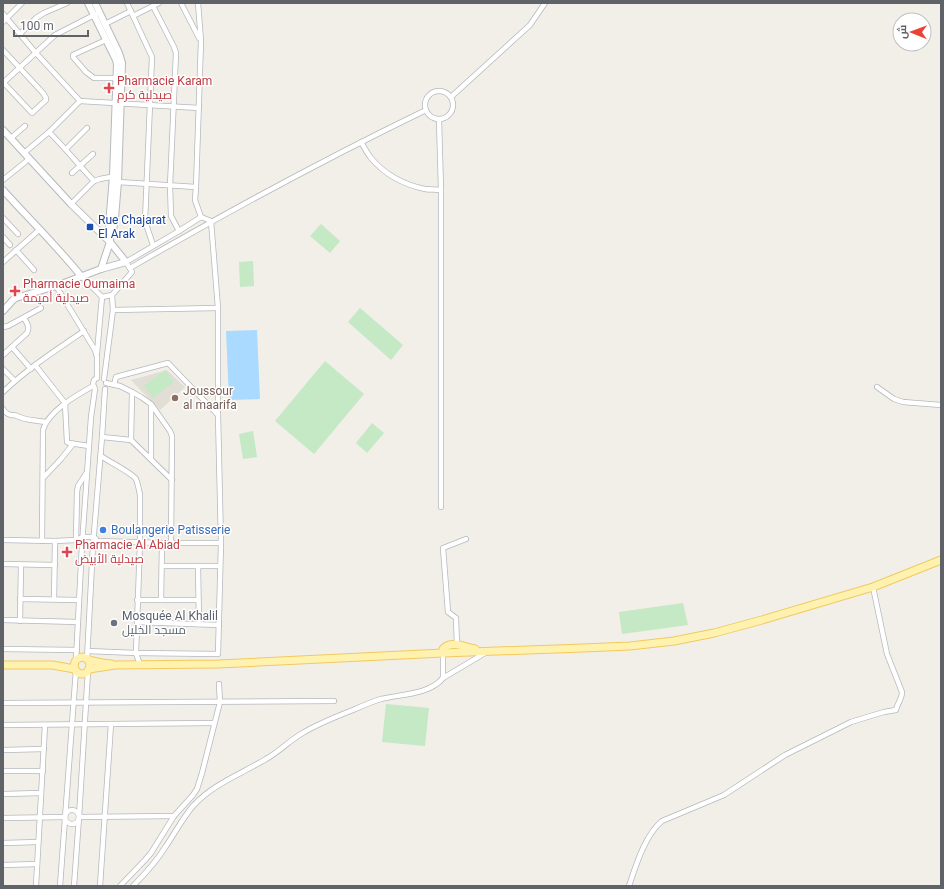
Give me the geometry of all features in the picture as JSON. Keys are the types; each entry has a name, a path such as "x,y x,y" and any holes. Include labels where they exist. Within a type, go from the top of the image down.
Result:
{"main road":[{"path":"3,665 52,665 75,669 80,673 86,673 89,670 115,665 218,664 442,653 630,646 674,641 714,633 762,620 873,587 941,560"},
{"path":"442,653 444,647 448,645 457,645 487,652"},
{"path":"52,665 76,660 82,657 115,665"},
{"path":"88,659 90,664 89,670"},
{"path":"75,669 74,663 76,660"}],"street":[{"path":"22,3 4,18 80,101 199,108"},
{"path":"20,34 36,18 67,3"},
{"path":"88,3 105,24 119,53 122,63 118,103 113,230 101,269"},
{"path":"95,3 97,14 106,40 117,64 116,78 118,103"},
{"path":"127,3 152,57 145,221 153,246"},
{"path":"105,24 159,3"},
{"path":"181,3 201,41"},
{"path":"198,3 201,41 195,200 201,216 211,221"},
{"path":"451,97 530,25 545,3"},
{"path":"153,6 176,53 170,186 171,216 179,231"},
{"path":"3,50 19,68 46,98 46,100 32,113 3,82 19,68 55,34 97,14"},
{"path":"106,40 75,54 73,57 86,72 94,78 116,78"},
{"path":"439,90 447,93 451,97 454,104 451,113 448,116 443,119 439,119 430,116 426,110 425,102 429,94 439,90"},
{"path":"24,153 49,132 80,101"},
{"path":"130,268 211,221 361,142 426,110"},
{"path":"439,119 441,190 441,507"},
{"path":"11,138 25,126"},
{"path":"66,149 87,128"},
{"path":"3,130 71,204 110,240 130,268 132,272 112,295 102,297"},
{"path":"49,132 94,181"},
{"path":"361,142 370,157 382,169 397,180 409,185 426,189 441,190"},
{"path":"72,173 93,154"},
{"path":"3,180 29,159"},
{"path":"71,204 94,181 100,179 116,178 146,184 196,187"},
{"path":"3,190 102,297 97,363 105,389 93,546 88,659"},
{"path":"3,311 13,300 101,269 126,262 179,231 201,216"},
{"path":"3,218 18,234"},
{"path":"211,221 218,308 218,415 221,543 218,664"},
{"path":"3,262 39,230"},
{"path":"3,236 10,244"},
{"path":"16,250 34,270"},
{"path":"56,286 95,350 97,357"},
{"path":"102,380 113,310 112,295"},
{"path":"3,327 24,318 41,308"},
{"path":"113,310 218,308"},
{"path":"3,355 29,330 29,326 24,318"},
{"path":"3,392 36,365 84,331"},
{"path":"12,347 31,369"},
{"path":"114,385 116,378 168,362 218,415"},
{"path":"36,365 65,403 66,440 68,443 89,446"},
{"path":"3,368 15,381"},
{"path":"76,660 82,545 94,382 102,380 141,397 151,404 168,426 172,436 171,543"},
{"path":"42,541 43,430 46,422 65,403 94,387"},
{"path":"94,387 100,391 105,389"},
{"path":"877,387 894,399 903,402 941,405"},
{"path":"131,440 132,392"},
{"path":"151,404 151,459"},
{"path":"3,409 8,414 28,420 46,422"},
{"path":"102,437 131,440 172,480"},
{"path":"43,478 73,444"},
{"path":"101,456 132,475 136,480 140,495 136,653 140,665"},
{"path":"76,540 78,486 88,470"},
{"path":"3,540 55,541 94,537 100,542"},
{"path":"457,645 456,618 448,612 443,548 466,539"},
{"path":"76,540 82,545 93,546 100,542 221,543"},
{"path":"54,599 55,541"},
{"path":"161,600 162,543"},
{"path":"3,564 55,565"},
{"path":"20,621 21,565"},
{"path":"162,566 220,566"},
{"path":"198,566 199,624"},
{"path":"629,886 642,850 657,824 724,795 785,755 851,722 896,710 902,696 902,692 887,654 873,587"},
{"path":"20,599 79,600"},
{"path":"137,600 198,600"},
{"path":"3,620 78,622"},
{"path":"137,622 219,625"},
{"path":"3,649 77,650"},
{"path":"88,651 218,654"},
{"path":"133,886 157,860 193,806 216,786 269,758 300,735 320,723 376,701 424,690 435,685 443,678 487,652"},
{"path":"442,653 443,678"},
{"path":"60,886 75,669"},
{"path":"74,886 89,670"},
{"path":"120,886 151,853 174,816 197,789 220,702 219,684"},
{"path":"3,703 334,701"},
{"path":"3,725 214,723"},
{"path":"100,886 112,724"},
{"path":"36,886 45,725"},
{"path":"3,750 44,749"},
{"path":"3,771 43,771"},
{"path":"3,794 42,793"},
{"path":"71,810 78,812 79,817 78,822 72,825 65,820 65,817 66,813 71,810"},
{"path":"79,817 174,816"},
{"path":"3,818 65,817"},
{"path":"3,843 38,842"},
{"path":"3,865 37,864"}],"shaded area":[{"path":"167,370 185,387 160,410 131,380"}],"green space":[{"path":"321,224 340,241 330,253 310,236"},
{"path":"253,261 254,286 240,287 239,262"},
{"path":"360,308 403,345 391,360 348,322"},
{"path":"325,361 364,394 314,454 275,421"},
{"path":"165,370 174,382 153,398 144,386"},
{"path":"372,423 384,433 367,453 356,443"},
{"path":"253,431 257,457 243,459 239,434"},
{"path":"683,603 688,625 622,634 619,612"},
{"path":"386,704 429,708 425,746 382,742"}],"water":[{"path":"257,330 260,399 229,400 226,331"}],"place":[{"name":"Pharmacie Karam صيدلية كرم","path":"109,88"},
{"name":"Rue Chajarat El Arak","path":"90,227"},
{"name":"Pharmacie Oumaima صيدلية أميمة","path":"15,291"},
{"name":"Joussour al maarifa","path":"175,398"},
{"name":"Boulangerie Patisserie","path":"103,530"},
{"name":"Pharmacie Al Abiad صيدلية الأبيض","path":"67,552"},
{"name":"Mosquée Al Khalil مسجد الخليل","path":"114,623"}]}
